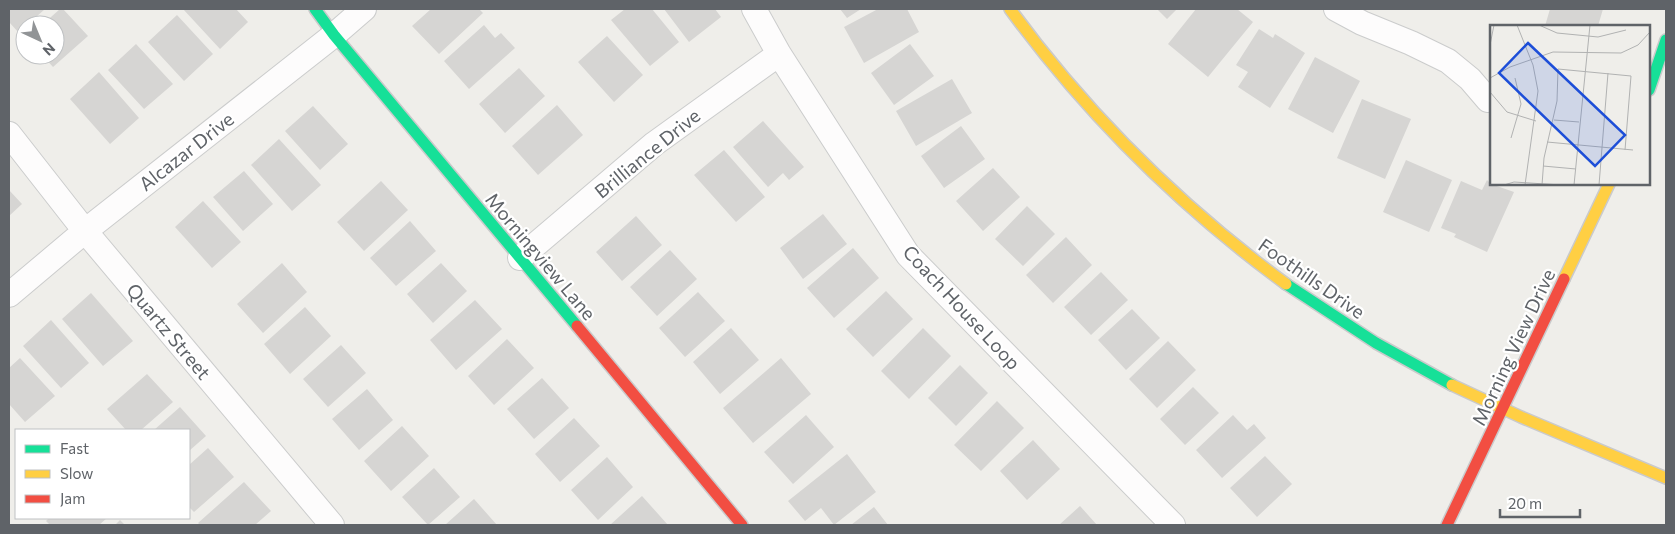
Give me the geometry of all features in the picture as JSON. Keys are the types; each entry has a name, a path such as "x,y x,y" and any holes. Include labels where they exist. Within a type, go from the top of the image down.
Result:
{"street":[{"name":"Morningview Lane","path":"315,9 334,35 742,525"},
{"name":"Alcazar Drive","path":"9,295 85,231 334,35 364,9"},
{"name":"Coach House Loop","path":"754,9 779,54 908,255 1173,525"},
{"name":"Foothills Drive","path":"1010,9 1050,61 1087,104 1167,184 1214,228 1300,294 1362,335 1437,378 1502,409 1666,478"},
{"path":"1336,9 1362,23 1411,42 1448,61 1470,79 1488,100"},
{"path":"1650,87 1666,40"},
{"name":"Brilliance Drive","path":"520,258 654,144 779,54"},
{"name":"Quartz Street","path":"9,134 85,231 332,525"},
{"name":"Morning View Drive","path":"1447,525 1609,185"}],"building":[{"path":"9,9 45,9 38,15 15,15 15,29 9,22"},
{"path":"60,9 63,9 88,36 65,56 65,15 53,15"},
{"path":"183,9 236,9 248,22 220,49"},
{"path":"431,9 479,9 483,13 439,54 412,26"},
{"path":"625,9 652,9 679,42 650,66 611,20"},
{"path":"664,9 715,9 721,17 689,42"},
{"path":"840,9 861,9 847,18"},
{"path":"878,9 907,9 919,32 864,63 844,27"},
{"path":"1157,9 1177,9 1167,19"},
{"path":"1196,9 1237,9 1253,22 1208,77 1168,44"},
{"path":"1550,9 1603,9 1598,25 1545,25"},
{"path":"177,15 213,54 184,81 148,42"},
{"path":"484,25 495,38 501,33 515,48 469,89 444,61"},
{"path":"1259,29 1273,38 1275,34 1305,53 1270,108 1238,87 1248,72 1236,65"},
{"path":"607,36 643,75 614,102 578,62"},
{"path":"136,44 173,84 144,109 108,70"},
{"path":"910,44 934,76 894,105 871,73"},
{"path":"1315,57 1360,81 1333,133 1288,109"},
{"path":"519,68 545,96 505,133 479,104"},
{"path":"99,72 139,118 110,144 70,99"},
{"path":"952,79 972,113 916,146 896,111"},
{"path":"1362,99 1411,119 1385,179 1337,158"},
{"path":"557,105 583,135 538,175 512,146"},
{"path":"313,106 348,144 320,170 285,131"},
{"path":"763,121 804,167 789,180 783,173 768,187 733,147"},
{"path":"961,126 985,159 944,188 921,156"},
{"path":"279,139 321,185 292,211 251,165"},
{"path":"724,150 765,197 736,222 694,175"},
{"path":"1406,160 1452,180 1429,232 1383,212"},
{"path":"993,168 1020,197 983,231 956,201"},
{"path":"244,171 273,204 243,231 213,197"},
{"path":"1487,180 1490,185 1514,192 1487,252 1454,237 1456,234 1441,228 1461,181 1482,190"},
{"path":"381,181 408,210 364,251 337,222"},
{"path":"9,190 22,204 9,216"},
{"path":"203,201 241,242 212,268 175,227"},
{"path":"1027,206 1055,234 1023,266 995,239"},
{"path":"823,214 847,244 803,279 780,248"},
{"path":"636,216 662,245 622,281 596,252"},
{"path":"410,221 436,251 396,286 370,258"},
{"path":"1066,237 1092,265 1053,303 1026,275"},
{"path":"853,248 879,278 834,318 807,288"},
{"path":"670,250 697,279 657,316 630,287"},
{"path":"282,263 307,292 263,333 237,304"},
{"path":"441,263 467,291 433,323 407,294"},
{"path":"1101,272 1128,300 1091,335 1064,307"},
{"path":"886,291 913,319 873,357 846,329"},
{"path":"698,292 725,321 685,357 659,328"},
{"path":"91,293 133,341 103,366 62,319"},
{"path":"475,300 502,329 456,370 430,340"},
{"path":"305,307 331,336 290,374 264,344"},
{"path":"1132,309 1160,338 1126,370 1098,340"},
{"path":"51,320 89,363 61,388 23,346"},
{"path":"731,328 759,360 720,394 693,362"},
{"path":"923,328 951,356 909,399 881,371"},
{"path":"507,339 534,368 494,405 468,376"},
{"path":"1168,341 1196,370 1157,408 1129,379"},
{"path":"341,345 366,373 328,407 303,379"},
{"path":"20,358 55,396 25,422 9,404 9,368"},
{"path":"781,358 811,394 753,443 723,408"},
{"path":"960,365 988,393 956,426 928,398"},
{"path":"147,374 173,402 142,429 125,429 107,409"},
{"path":"542,378 569,408 534,439 507,409"},
{"path":"1193,387 1219,413 1185,445 1160,419"},
{"path":"367,389 393,420 359,450 332,419"},
{"path":"997,401 1024,428 981,471 954,445"},
{"path":"180,407 206,436 190,450 190,429 155,429"},
{"path":"806,415 834,447 793,484 764,452"},
{"path":"1233,415 1247,430 1254,424 1266,438 1222,478 1196,450"},
{"path":"574,418 600,446 560,482 535,454"},
{"path":"402,426 429,456 391,491 364,461"},
{"path":"1033,440 1060,469 1027,500 1000,471"},
{"path":"208,448 234,477 194,512 190,508 190,464"},
{"path":"847,454 876,492 834,525 821,508 805,521 788,501"},
{"path":"1265,456 1292,484 1257,517 1230,488"},
{"path":"607,457 633,487 598,520 571,490"},
{"path":"434,468 460,497 428,525 402,497"},
{"path":"244,482 271,511 255,525 200,525 198,523"},
{"path":"642,496 668,525 610,525"},
{"path":"474,499 497,525 445,525"},
{"path":"1080,506 1097,525 1059,525"},
{"path":"874,507 888,525 851,525"},
{"path":"48,519 106,519 99,525 50,525 46,521"},
{"path":"120,520 125,525 115,525"}],"traffic: fast":[{"path":"315,9 334,35 577,326"},
{"path":"1650,87 1666,40"},
{"path":"1286,284 1376,343 1452,385"}],"traffic: slow":[{"path":"1010,9 1071,85 1103,122 1138,157 1209,223 1286,284"},
{"path":"1564,279 1609,185"},
{"path":"1452,385 1521,417 1666,478"}],"traffic: jam":[{"path":"1447,525 1564,279"},
{"path":"577,326 742,525"}]}
